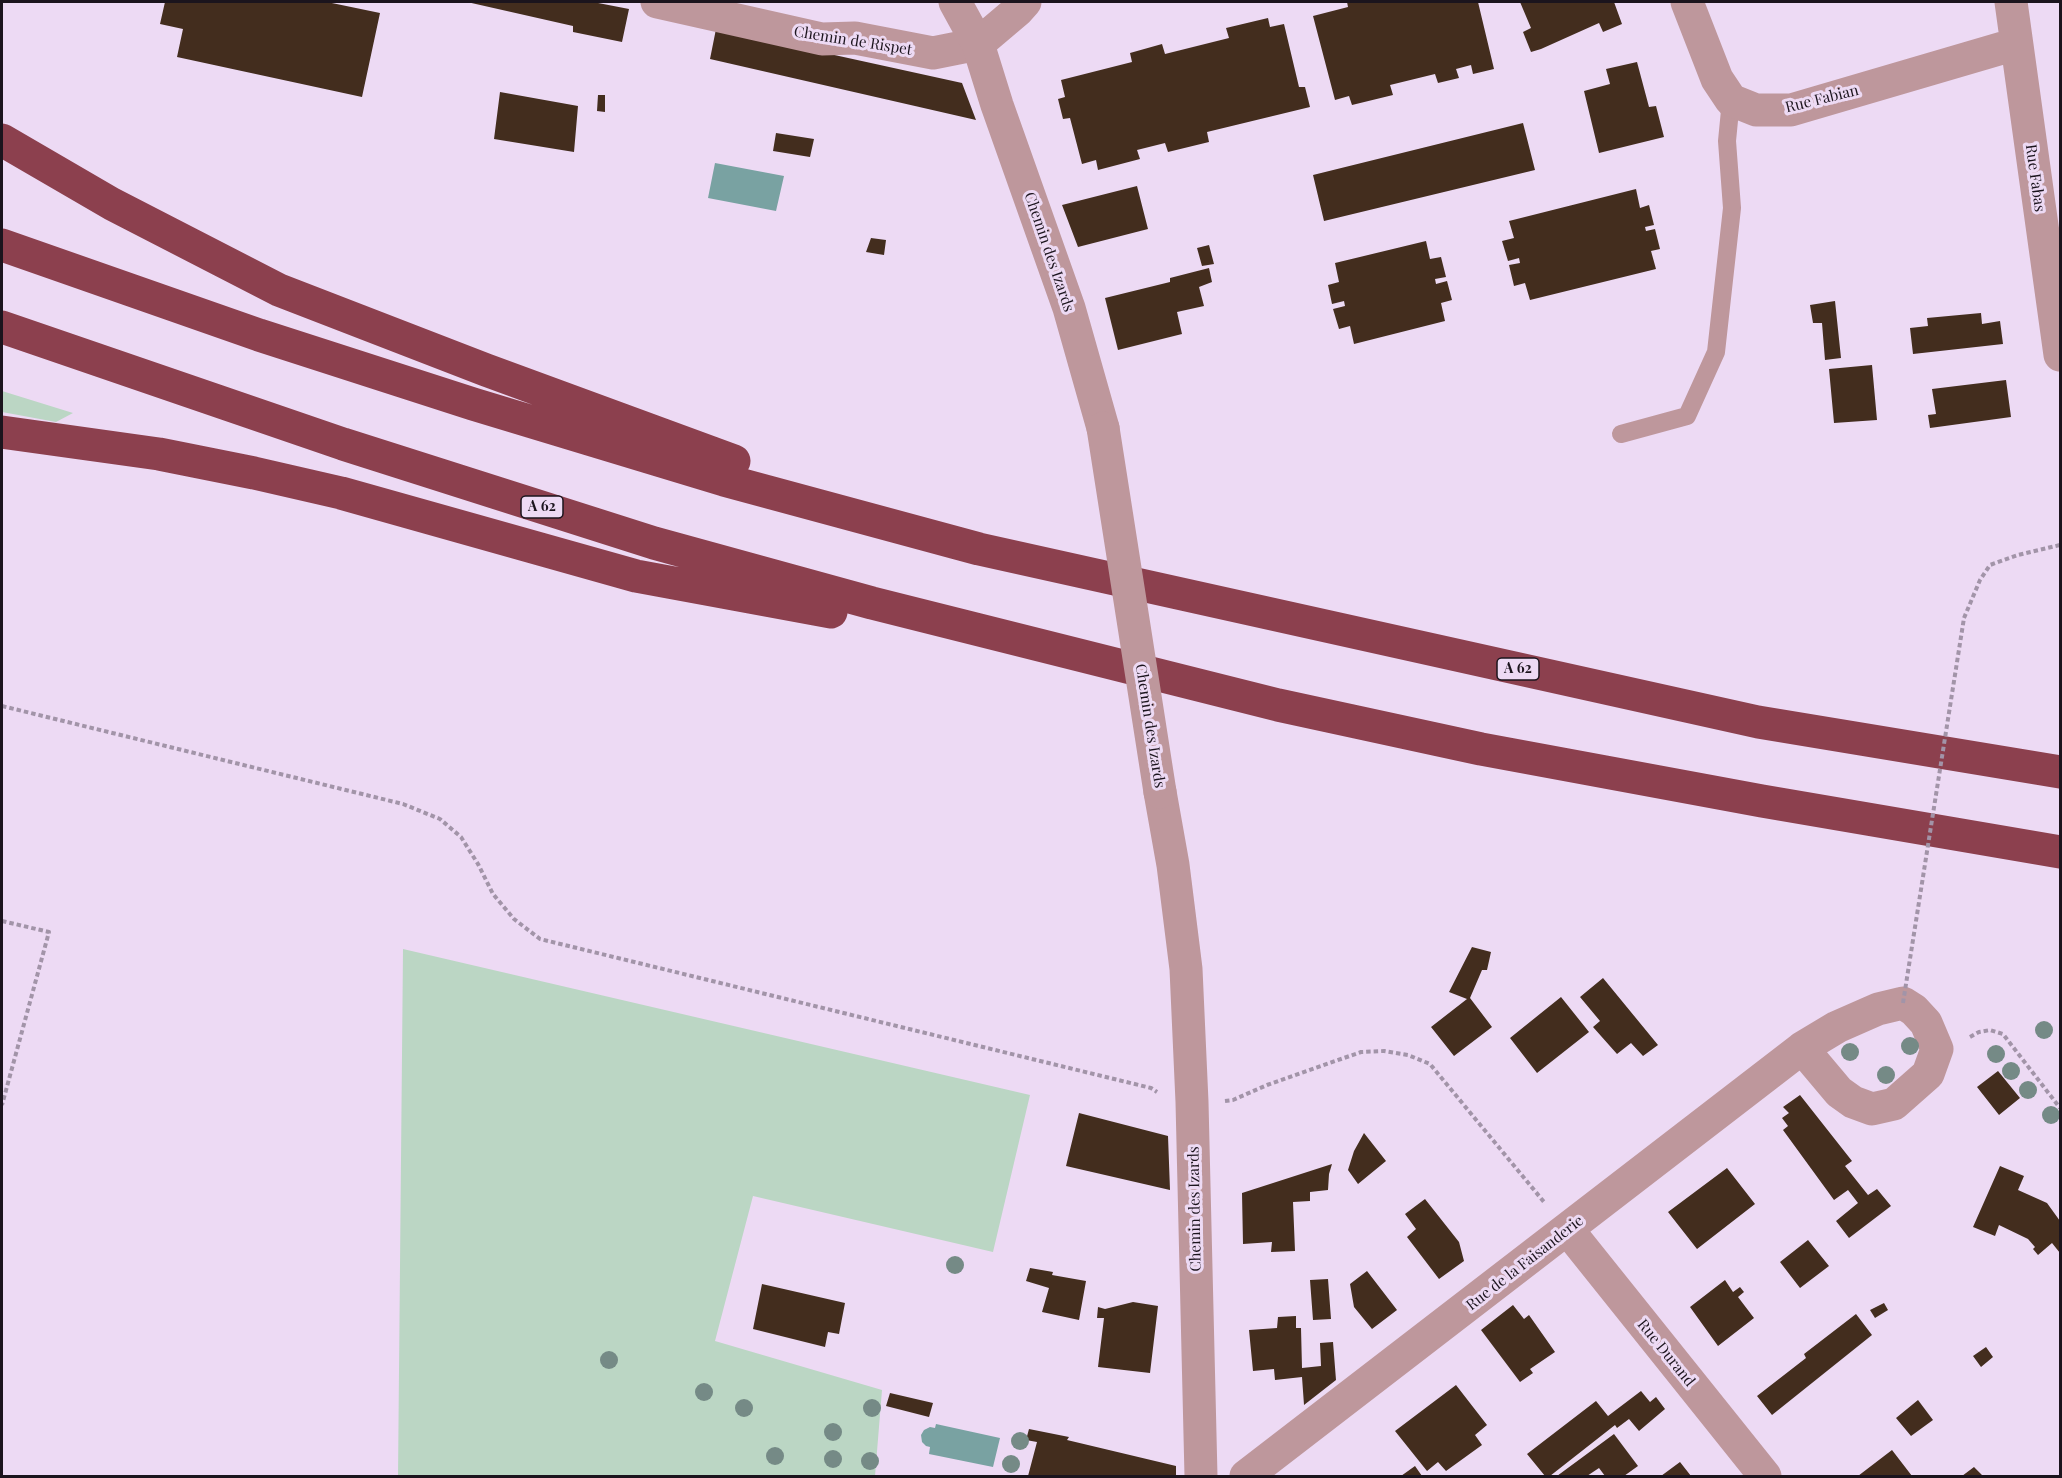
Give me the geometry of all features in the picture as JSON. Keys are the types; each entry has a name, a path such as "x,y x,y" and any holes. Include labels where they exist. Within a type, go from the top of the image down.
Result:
{"highway":[{"path":"2,140 112,204 279,290 486,370 979,549"},
{"name":"A 62","path":"2,245 259,335 473,404 724,480 979,549 1758,722 2061,772"},
{"name":"A 62","path":"2,327 343,444 654,543 872,603 1278,705 1481,749 1762,801 2061,852"},
{"path":"2,432 159,454 254,473 341,493 636,576 1092,659"}],"street":[{"name":"Chemin de Rispet","path":"657,2 822,39 855,38 933,54 978,44"},
{"name":"Chemin des Izards","path":"955,2 978,44 997,105 1069,308 1103,428 1173,865 1186,969 1192,1102 1201,1476"},
{"path":"978,44 1025,2"},
{"path":"1687,2 1717,79 1731,100"},
{"name":"Rue Fabas","path":"2011,2 2061,355"},
{"name":"Rue Fabian","path":"1731,100 1756,110 1791,110 2016,44"},
{"path":"1802,1048 1839,1092 1853,1102 1872,1109 1894,1104 1928,1074 1937,1049 1926,1023 1914,1010 1903,1003"},
{"name":"Rue de la Faisanderie","path":"1246,1476 1802,1048 1837,1027 1878,1009 1903,1003"},
{"name":"Rue Durand","path":"1568,1230 1765,1476"}],"lane":[{"path":"1621,434 1687,416 1716,352 1732,208 1727,141 1731,100"}],"path":[{"path":"1903,1003 1964,618 1980,580 1990,565 2018,555 2061,545"},
{"path":"2,706 403,804 440,819 461,837 493,894 514,919 540,939 1151,1088 1166,1097"},
{"path":"2,921 49,932 2,1105"},
{"path":"1937,1049 1957,1047 1978,1032 1990,1030 2003,1034 2061,1108"},
{"path":"1221,1101 1233,1100 1267,1085 1361,1052 1384,1051 1408,1055 1430,1064 1568,1230"}],"shaded area":[{"path":"715,163 784,176 776,211 708,198"},
{"path":"2,391 73,413 56,422 2,412"},
{"path":"403,949 1030,1095 993,1252 753,1196 715,1341 882,1390 875,1476 398,1476"},
{"path":"936,1424 1000,1438 993,1467 929,1454 930,1447 922,1442 921,1435 930,1427 935,1428"}],"building":[{"path":"165,2 327,2 380,13 362,97 177,57 183,29 160,24"},
{"path":"467,2 593,2 629,9 622,42 573,32 573,26"},
{"path":"1347,2 1478,2 1494,69 1473,74 1471,65 1456,69 1459,78 1438,83 1435,74 1390,85 1393,95 1352,105 1349,96 1335,100 1313,16 1348,7"},
{"path":"1520,2 1614,2 1622,24 1603,32 1599,23 1531,52 1523,32 1531,28"},
{"path":"1268,18 1270,27 1284,24 1299,87 1305,87 1310,107 1207,132 1209,142 1168,152 1165,143 1137,150 1140,159 1098,170 1096,160 1082,164 1070,118 1063,119 1058,99 1065,97 1061,80 1132,62 1130,53 1162,44 1165,54 1229,38 1226,28"},
{"path":"716,29 962,83 976,120 710,59"},
{"path":"1637,62 1649,107 1656,106 1664,137 1599,153 1584,91 1610,84 1606,69"},
{"path":"500,92 578,106 574,152 494,139"},
{"path":"598,95 605,95 605,112 597,111"},
{"path":"1523,123 1535,170 1324,221 1313,175"},
{"path":"776,133 814,139 810,157 773,151"},
{"path":"1137,186 1148,229 1078,247 1062,205"},
{"path":"1636,189 1640,208 1649,205 1654,225 1645,227 1646,231 1655,229 1660,249 1651,251 1656,269 1530,300 1525,283 1514,286 1509,265 1520,263 1519,258 1508,261 1502,241 1514,238 1509,221"},
{"path":"871,238 886,240 884,255 866,252"},
{"path":"1426,241 1430,259 1441,257 1446,277 1435,279 1436,284 1447,281 1452,300 1441,303 1445,321 1354,344 1350,326 1339,329 1333,309 1345,306 1344,301 1332,304 1328,285 1339,282 1335,263"},
{"path":"1209,245 1214,264 1202,266 1197,248"},
{"path":"1209,268 1212,282 1199,287 1204,306 1177,312 1182,334 1118,350 1105,298 1170,282 1170,278"},
{"path":"1835,301 1841,358 1825,360 1822,323 1813,323 1810,305"},
{"path":"1981,313 1982,324 2000,321 2003,344 1913,354 1910,328 1928,326 1927,318"},
{"path":"1872,365 1877,420 1834,423 1829,369"},
{"path":"2006,380 2011,417 1930,428 1928,415 1936,414 1932,389"},
{"path":"1472,947 1491,952 1487,970 1482,970 1470,998 1492,1027 1454,1056 1431,1027 1467,999 1449,992"},
{"path":"1603,978 1658,1045 1643,1056 1631,1043 1617,1054 1593,1027 1600,1021 1580,997"},
{"path":"1561,997 1589,1032 1537,1073 1510,1038"},
{"path":"1998,1071 2020,1098 1999,1115 1977,1087"},
{"path":"1800,1095 1852,1161 1845,1166 1868,1195 1877,1189 1891,1206 1849,1238 1836,1221 1858,1203 1848,1190 1834,1200 1783,1130 1788,1126 1782,1118 1789,1113 1783,1107"},
{"path":"1079,1113 1168,1136 1170,1190 1066,1166"},
{"path":"1364,1133 1386,1161 1358,1184 1348,1170 1354,1151"},
{"path":"1332,1164 1328,1190 1310,1192 1310,1201 1293,1202 1295,1251 1271,1252 1272,1242 1243,1244 1242,1193"},
{"path":"2000,1166 2024,1176 2018,1190 2047,1203 2060,1221 2060,1253 2052,1243 2038,1255 2028,1239 1999,1225 1995,1236 1973,1227"},
{"path":"1727,1168 1755,1204 1697,1249 1668,1212"},
{"path":"1425,1199 1459,1242 1464,1261 1439,1279 1407,1237 1416,1229 1405,1214"},
{"path":"1808,1240 1829,1266 1800,1288 1780,1262"},
{"path":"1030,1268 1053,1272 1052,1275 1086,1281 1079,1320 1042,1312 1049,1288 1026,1281"},
{"path":"1367,1271 1397,1310 1372,1329 1354,1307 1350,1284"},
{"path":"1328,1279 1331,1319 1313,1320 1310,1280"},
{"path":"1725,1280 1733,1292 1740,1287 1744,1292 1738,1297 1754,1318 1718,1346 1690,1307"},
{"path":"762,1284 845,1303 839,1334 828,1332 825,1347 753,1329"},
{"path":"1133,1302 1158,1306 1150,1373 1098,1367 1104,1318 1097,1318 1098,1307 1105,1309"},
{"path":"1884,1303 1888,1310 1875,1318 1870,1310"},
{"path":"1513,1305 1524,1319 1529,1315 1555,1352 1530,1369 1533,1373 1520,1382 1481,1330"},
{"path":"1856,1314 1872,1335 1772,1415 1757,1396 1806,1358 1804,1354"},
{"path":"1296,1316 1296,1328 1301,1328 1302,1368 1321,1366 1320,1343 1333,1342 1336,1380 1304,1405 1302,1377 1275,1380 1274,1369 1253,1371 1249,1330 1277,1328 1278,1317"},
{"path":"1986,1347 1993,1357 1981,1367 1973,1356"},
{"path":"1456,1385 1487,1425 1475,1435 1482,1445 1446,1471 1438,1462 1427,1471 1395,1431"},
{"path":"1641,1391 1650,1402 1656,1397 1665,1409 1639,1431 1629,1419 1617,1428 1615,1425 1550,1476 1545,1476 1527,1454 1596,1401 1608,1416"},
{"path":"890,1393 933,1403 929,1417 886,1406"},
{"path":"1918,1400 1933,1420 1911,1436 1896,1418"},
{"path":"1029,1429 1069,1437 1067,1440 1176,1466 1176,1476 1028,1476 1037,1442 1026,1440"},
{"path":"1614,1434 1638,1466 1624,1476 1605,1476 1599,1468 1587,1476 1557,1476"},
{"path":"1892,1450 1912,1476 1858,1476"},
{"path":"1680,1462 1691,1476 1661,1476"},
{"path":"1415,1466 1422,1476 1401,1476"},
{"path":"1974,1467 1983,1476 1962,1476"}]}
